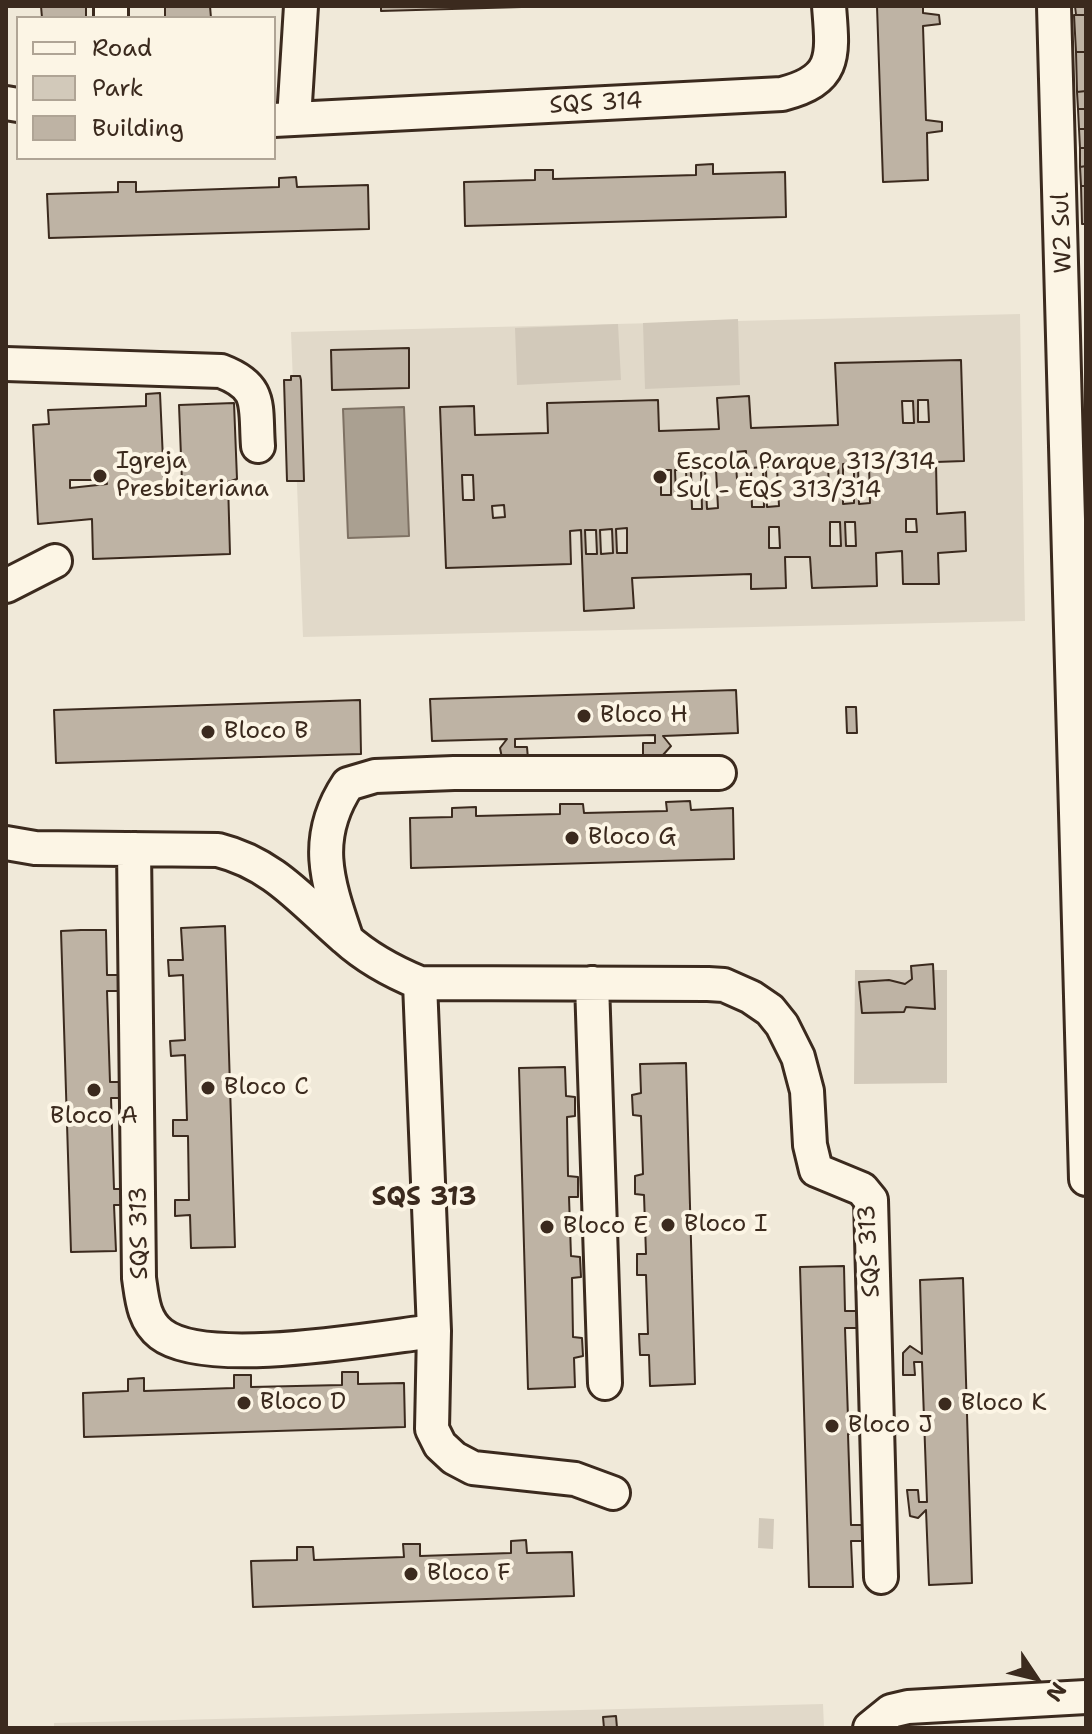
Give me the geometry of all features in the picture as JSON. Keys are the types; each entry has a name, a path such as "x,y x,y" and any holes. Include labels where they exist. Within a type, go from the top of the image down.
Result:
{"street":[{"name":"SQS 314","path":"301,6 284,119 782,94 812,85 822,76 829,63 832,44 829,6"},
{"name":"W2 Sul","path":"1054,6 1075,254 1086,1179"},
{"path":"6,364 221,371 243,379 254,393 258,446"},
{"path":"6,586 55,561"},
{"path":"347,940 324,861 331,815 348,784 375,776 454,773 719,773"},
{"name":"SQS 313","path":"10,847 218,850 247,857 290,888 347,940 391,971 420,983 724,985 770,1010 798,1057 807,1091 812,1162 824,1175 862,1189 870,1196 881,1577"},
{"name":"SQS 313","path":"134,849 139,1278 145,1311 151,1324 175,1342 193,1347 229,1348 286,1349 434,1331"},
{"path":"420,983 434,1331 432,1429 440,1445 454,1458 473,1468 575,1479 613,1493"},
{"path":"592,983 605,1383"},
{"path":"870,1728 891,1711 908,1707 1086,1697"}],"shaded area":[{"name":"Escola Parque 313/314 Sul - EQS 313/314","path":"1020,314 1025,621 303,637 291,332"},
{"path":"404,407 409,536 348,538 343,409"},
{"path":"823,1704 824,1728 54,1728 54,1723"}],"green space":[{"path":"738,319 740,385 645,389 643,323"},
{"path":"618,324 621,380 517,385 515,328"},
{"path":"855,970 947,970 947,1083 854,1084"},
{"path":"759,1518 774,1519 773,1549 758,1548"}],"building":[{"path":"41,6 86,6 86,16 42,16"},
{"path":"165,6 210,6 211,16 165,16"},
{"path":"381,6 557,6 381,11"},
{"path":"877,6 923,6 923,13 939,15 940,24 923,26 926,120 942,122 942,131 927,133 928,180 883,182"},
{"path":"1075,6 1086,6 1086,15 1076,15"},
{"path":"1074,15 1086,15 1086,52 1076,52"},
{"path":"1076,52 1086,52 1086,91 1077,92"},
{"path":"1086,91 1086,109 1078,109 1077,92"},
{"path":"1078,109 1086,109 1086,129 1079,129"},
{"path":"1079,129 1086,129 1086,148 1080,148"},
{"path":"1080,148 1086,148 1086,166 1080,167"},
{"path":"713,164 713,174 785,172 786,217 465,226 464,182 535,180 535,170 553,170 553,179 696,175 696,165"},
{"path":"1086,166 1086,186 1081,186 1080,167"},
{"path":"296,177 297,187 368,185 369,229 49,238 47,194 118,192 118,182 136,182 136,192 279,187 279,178"},
{"path":"1081,186 1086,186 1086,224 1082,224"},
{"path":"409,348 409,388 332,390 331,350"},
{"path":"961,360 964,461 936,462 937,514 965,512 966,551 938,553 939,584 903,584 902,551 876,553 877,586 812,588 810,557 785,557 786,588 751,589 751,574 632,578 634,608 584,611 581,530 570,531 571,564 446,568 440,407 474,406 475,435 548,433 547,403 658,400 659,431 719,429 717,398 749,396 751,428 838,425 835,363","holes":["918,400 928,400 929,422 918,422","902,401 913,401 914,423 903,423","746,451 747,479 737,479 735,452","838,463 839,489 829,490 828,464","854,463 854,503 843,504 843,464","858,464 869,464 870,503 859,504","763,467 764,507 752,507 751,468","766,467 777,467 779,506 767,507","691,469 701,469 702,509 692,509","705,469 716,469 718,508 707,509","661,470 671,470 671,495 661,495","675,470 686,470 687,494 676,494","462,475 473,475 474,500 463,500","504,505 505,517 493,518 492,506","906,519 916,519 917,532 906,532","830,522 840,522 841,546 830,546","845,522 855,522 856,546 846,546","769,527 779,527 780,548 769,548","627,528 627,553 617,553 616,529","612,529 613,553 601,554 600,530","585,530 596,530 597,554 586,554"]},
{"path":"291,376 300,376 301,380 304,481 287,481 284,380 291,380"},
{"name":"Igreja Presbiteriana","path":"160,393 164,482 182,482 179,405 234,403 237,479 228,482 230,554 93,559 92,519 38,524 33,425 49,424 48,410 146,406 146,394","holes":["70,480 106,480 107,484 70,488"]},
{"name":"Bloco H","path":"736,690 738,733 663,736 671,746 663,755 643,755 643,743 655,743 655,735 515,739 515,747 527,747 528,759 502,758 500,748 507,739 432,741 430,699"},
{"name":"Bloco B","path":"360,700 361,754 56,763 54,710"},
{"path":"846,707 856,707 857,733 847,733"},
{"name":"Bloco G","path":"690,801 691,810 733,808 734,859 411,868 410,818 452,817 452,808 476,807 476,816 560,814 560,804 583,804 584,813 667,811 666,802"},
{"name":"Bloco C","path":"225,926 235,1247 191,1248 190,1215 175,1216 175,1200 189,1200 188,1136 173,1136 173,1120 187,1120 185,1055 171,1056 170,1041 185,1040 183,975 169,976 168,960 183,960 181,928"},
{"name":"Bloco A","path":"106,930 107,975 120,975 120,991 107,991 110,1082 123,1082 123,1098 111,1098 114,1189 126,1189 127,1205 114,1205 116,1251 71,1252 61,931"},
{"path":"933,964 935,1009 906,1007 904,1012 862,1013 859,982 889,980 905,984 912,979 911,966"},
{"name":"Bloco I","path":"686,1063 695,1384 650,1386 649,1355 640,1355 639,1334 648,1334 646,1275 637,1275 637,1254 646,1254 644,1195 635,1194 635,1176 643,1174 641,1116 633,1115 632,1095 641,1093 640,1064"},
{"name":"Bloco E","path":"565,1067 566,1096 575,1097 575,1116 567,1117 568,1176 578,1177 578,1197 569,1197 571,1256 580,1257 581,1277 572,1278 573,1337 582,1338 583,1356 574,1358 575,1387 528,1389 519,1068"},
{"name":"Bloco J","path":"844,1266 845,1311 857,1311 857,1328 845,1328 848,1418 860,1418 861,1434 848,1434 851,1525 863,1525 864,1541 851,1541 853,1587 809,1587 800,1267"},
{"name":"Bloco K","path":"963,1278 972,1583 929,1585 926,1510 918,1518 910,1516 907,1490 918,1490 919,1502 927,1502 922,1362 914,1362 915,1375 903,1375 903,1353 910,1346 922,1354 920,1280"},
{"name":"Bloco D","path":"342,1372 358,1372 358,1384 404,1383 405,1427 84,1437 83,1393 128,1391 128,1379 144,1378 144,1391 234,1388 234,1375 251,1375 251,1387 342,1385"},
{"name":"Bloco F","path":"526,1540 527,1553 572,1552 574,1596 253,1607 251,1561 297,1560 297,1547 313,1547 314,1560 404,1557 403,1544 420,1544 420,1556 511,1553 511,1541"},
{"path":"616,1716 617,1728 604,1728 603,1717"}],"place":[{"name":"Igreja Presbiteriana","path":"100,476"},
{"name":"Escola Parque 313/314 Sul - EQS 313/314","path":"660,477"},
{"name":"Bloco H","path":"584,716"},
{"name":"Bloco B","path":"208,732"},
{"name":"Bloco G","path":"572,838"},
{"name":"Bloco C","path":"208,1088"},
{"name":"Bloco A","path":"94,1090"},
{"name":"Bloco I","path":"668,1225"},
{"name":"Bloco E","path":"547,1227"},
{"name":"Bloco D","path":"244,1403"},
{"name":"Bloco K","path":"945,1404"},
{"name":"Bloco J","path":"832,1426"},
{"name":"Bloco F","path":"411,1574"}],"district":[{"name":"SQS 313","path":"424,1198"}]}
